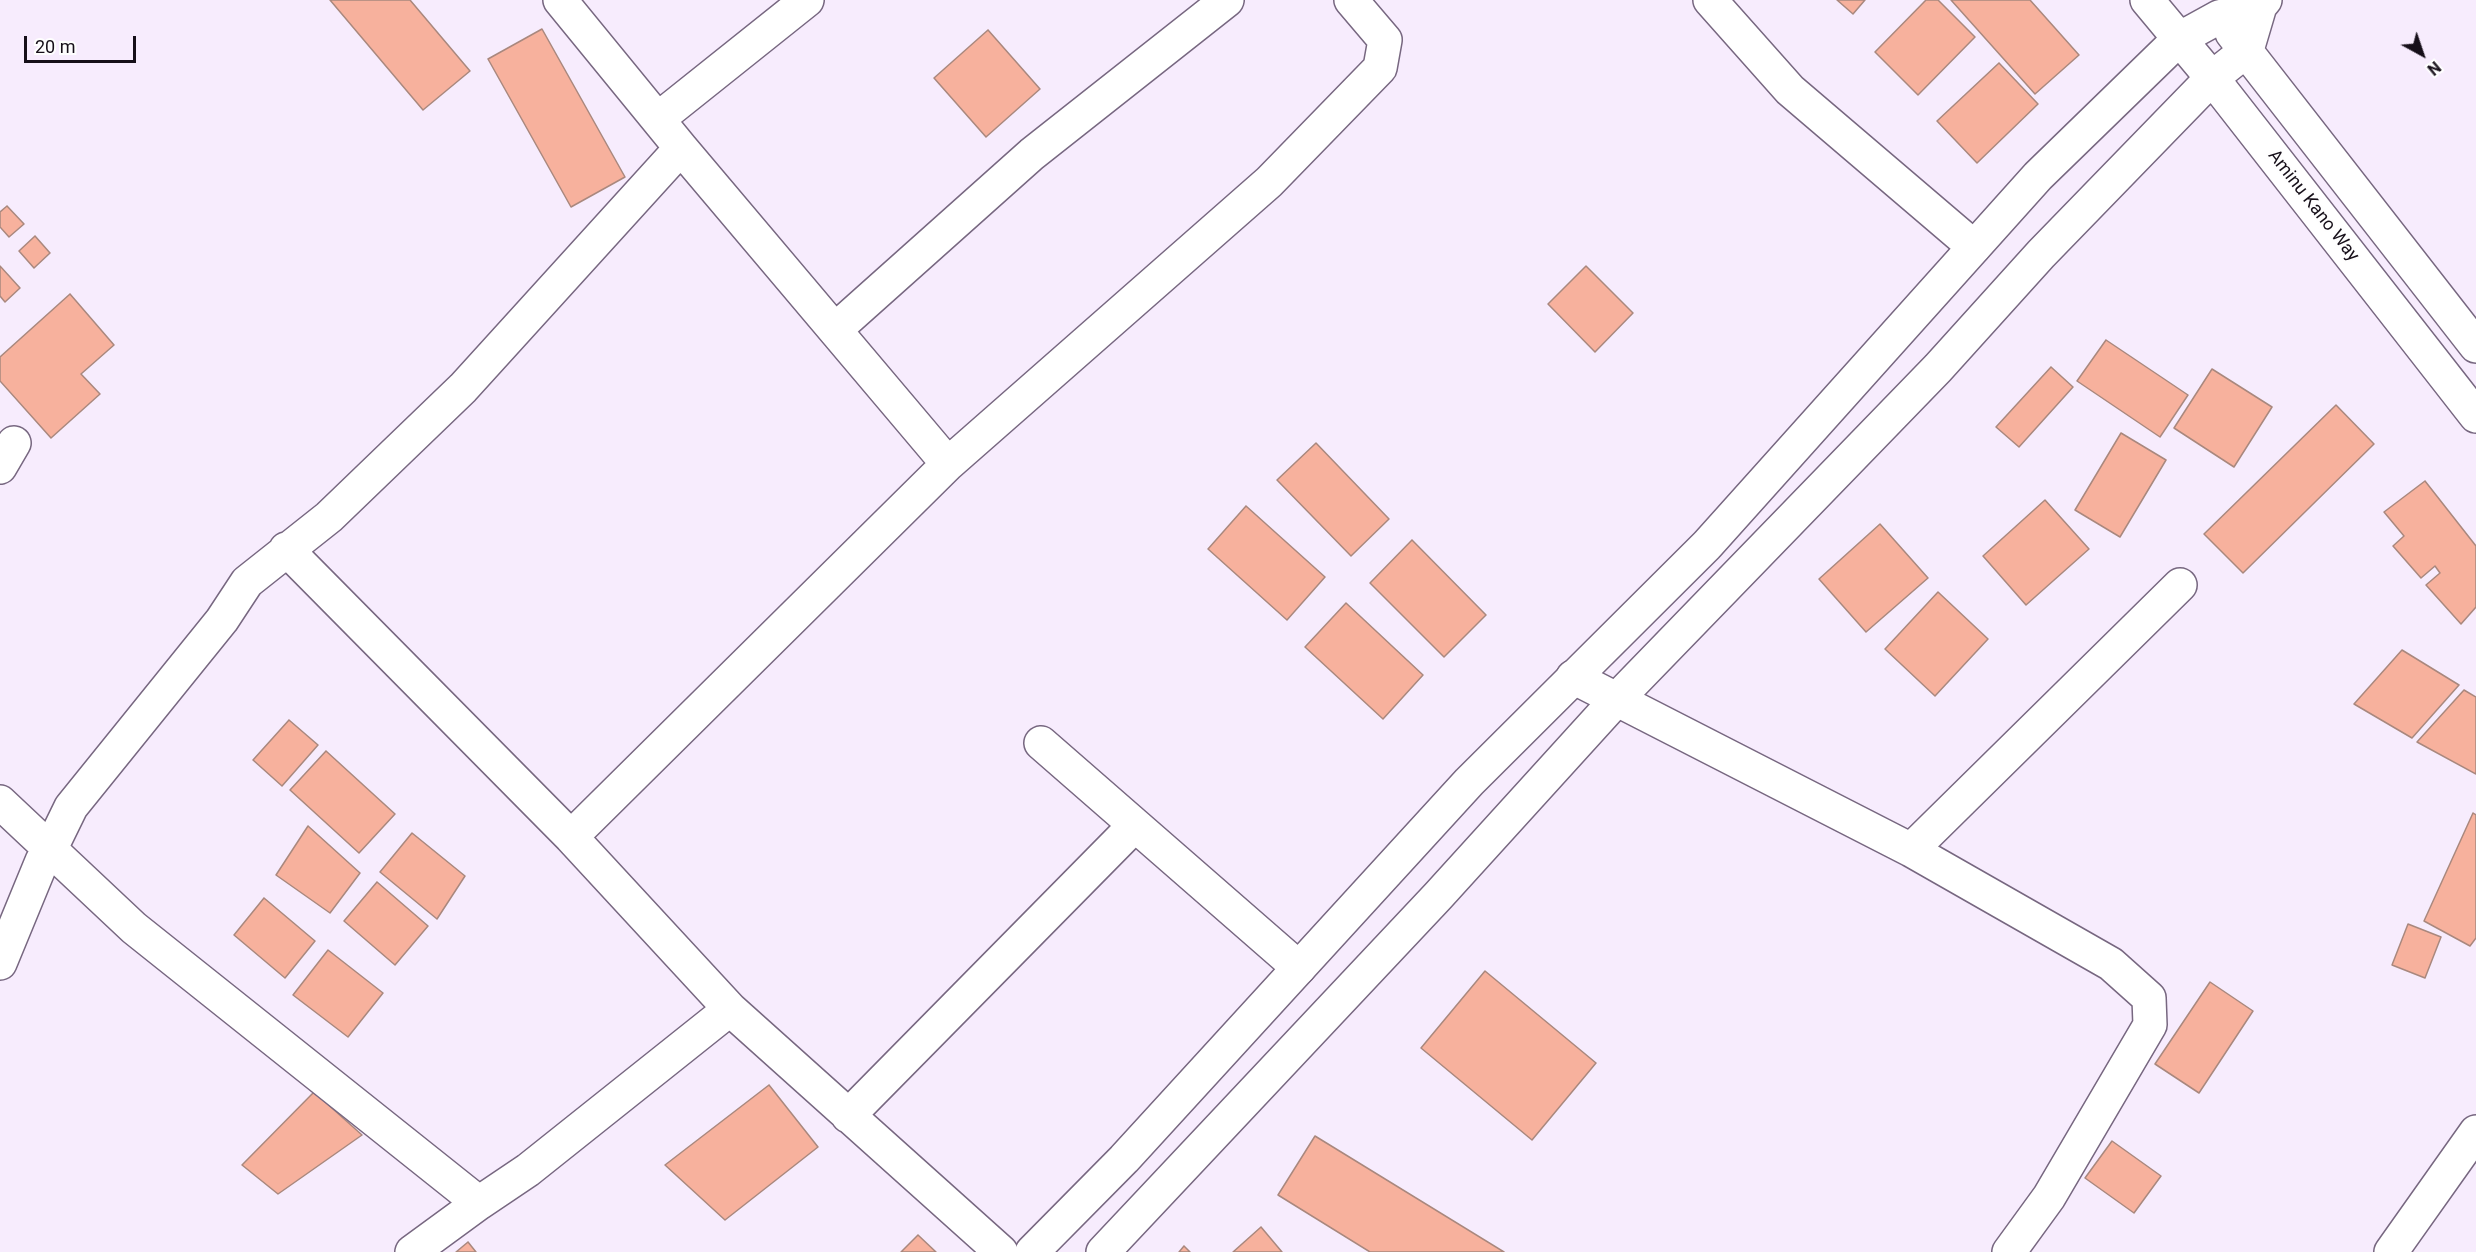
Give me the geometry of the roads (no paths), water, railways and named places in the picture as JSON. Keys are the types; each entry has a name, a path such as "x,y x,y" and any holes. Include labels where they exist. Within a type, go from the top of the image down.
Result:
{"street":[{"path":"560,0 681,148 948,464"},
{"path":"658,119 807,0"},
{"path":"836,329 1032,154 1227,0"},
{"path":"571,837 948,464 1269,182 1380,68 1385,40 1351,0"},
{"path":"1710,0 1791,90 1974,248"},
{"name":"Aminu Kano Way","path":"2147,0 2212,78 2476,416"},
{"path":"1032,1252 1124,1159 1469,782 1707,545 2038,176 2211,8 2262,3 2247,50 2212,78 2041,254 1938,368 1617,699 1438,896 1103,1252"},
{"path":"2211,8 2247,50 2476,346"},
{"path":"0,963 42,861 72,807 222,620 247,582 329,517 463,388 681,148"},
{"path":"286,549 571,837 730,1010 1001,1252"},
{"path":"1911,850 2181,585"},
{"path":"1573,677 1911,850 2111,964 2149,998 2150,1025 2049,1197 2009,1252"},
{"path":"1041,743 1299,968"},
{"path":"0,802 134,928 479,1203"},
{"path":"848,1116 1135,825"},
{"path":"412,1252 528,1170 730,1010"},
{"path":"2391,1252 2476,1132"}]}
